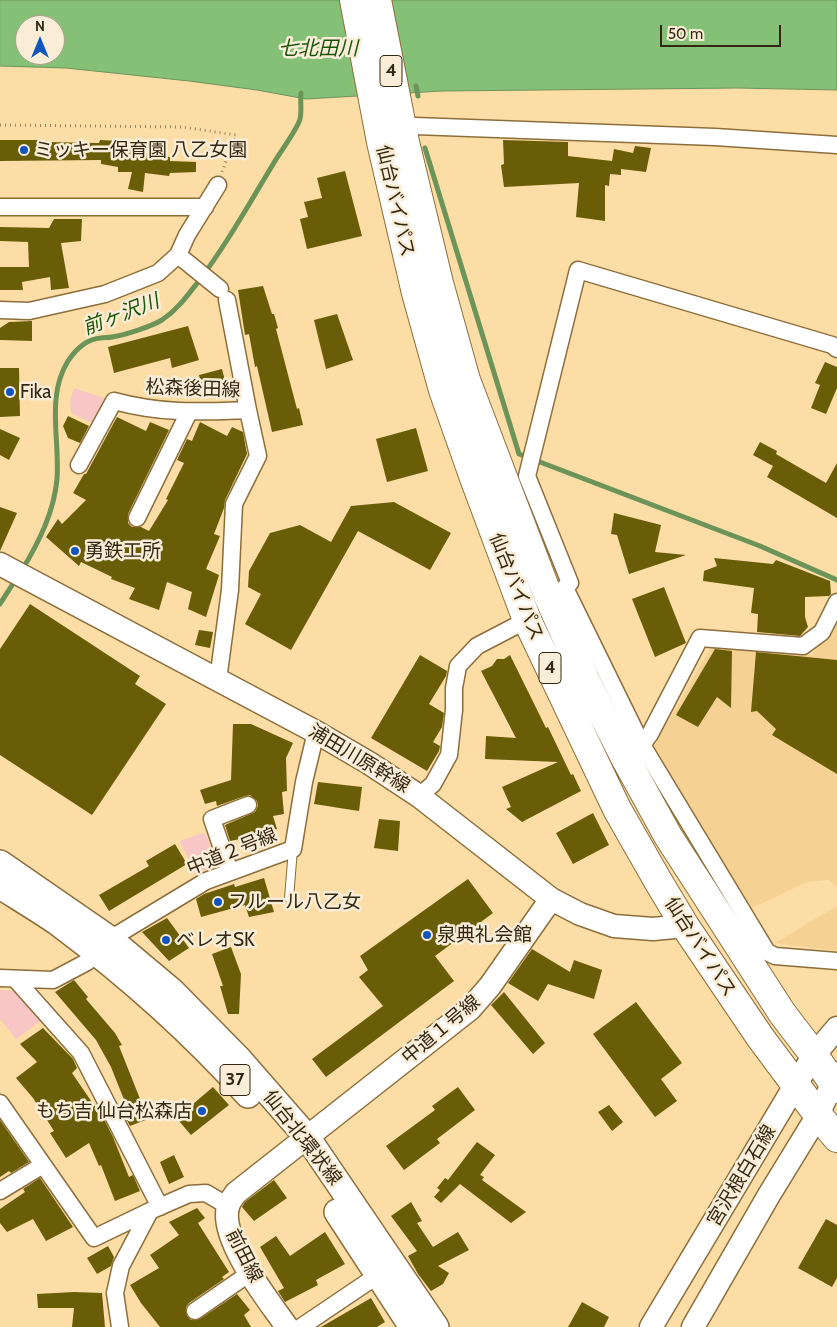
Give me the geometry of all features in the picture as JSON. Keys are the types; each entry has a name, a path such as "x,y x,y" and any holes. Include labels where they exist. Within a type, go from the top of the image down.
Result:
{"highway":[{"name":"仙台バイパス","path":"354,0 400,137 466,380 557,593 585,679 633,751 668,836 782,1013 836,1082"},
{"name":"仙台バイパス","path":"377,0 400,137 416,293 444,390 474,478 527,620 618,809 685,926 760,1037 837,1138"}],"main road":[{"name":"仙台北環状線","path":"0,863 103,946 172,992 238,1058 436,1327"},
{"name":"仙台北環状線","path":"0,886 56,922 103,946"},
{"name":"仙台北環状線","path":"301,1142 378,1275 412,1327"}],"street":[{"path":"400,137 706,136 837,146"},
{"path":"0,310 29,311 106,294 158,273 178,255 187,235 218,185"},
{"path":"0,207 205,207"},
{"path":"178,255 220,290 248,410"},
{"path":"557,593 570,583 527,476 578,270 835,343"},
{"name":"松森後田線","path":"79,465 114,401 140,408 189,412 248,410 258,456 234,504 230,590 218,680"},
{"path":"137,518 189,412"},
{"name":"浦田川原幹線","path":"0,564 316,732 369,763 419,796 551,899 580,914 614,926 653,929 685,926"},
{"path":"837,602 822,632 803,646 700,638 650,734 633,751 767,952 775,956 837,961"},
{"path":"419,796 433,784 448,755 454,710 454,688 458,666 477,646 527,620"},
{"name":"中道２号線","path":"8,979 53,980 87,962 103,946 206,880 293,849 304,782 316,732"},
{"path":"230,872 212,819 248,805"},
{"name":"中道１号線","path":"301,1142 470,1009 490,986 551,899"},
{"path":"8,979 80,1053 155,1209"},
{"name":"宮沢根白石線","path":"652,1327 796,1084 814,1055 837,1028"},
{"name":"宮沢根白石線","path":"693,1327 836,1082"},
{"path":"0,1103 94,1238 189,1194 206,1194 228,1206"},
{"name":"前田線","path":"287,1327 250,1273 231,1237 227,1221 228,1206 236,1193 301,1142"},
{"path":"0,1190 43,1164"},
{"path":"120,1327 114,1293 121,1266 155,1209"},
{"path":"195,1311 250,1273"},
{"path":"301,1327 378,1275"}],"lane":[{"path":"289,898 293,849"}],"path":[{"path":"0,125 183,127 236,134 218,185"}],"shaded area":[{"path":"74,388 107,399 95,424 71,413 70,401"},
{"path":"837,623 837,887 829,880 807,882 752,908 651,751 713,644 812,655"},
{"path":"202,833 207,836 214,857 208,869 195,874 180,841"},
{"path":"837,906 837,951 775,943"},
{"path":"0,990 15,991 43,1019 16,1039 0,1019"}],"water":[{"name":"七北田川","path":"0,0 837,0 837,90 738,88 442,91 306,99 189,81 66,68 0,66"}],"building":[{"path":"0,140 99,143 100,140 140,142 139,153 170,157 170,161 196,162 196,172 170,173 169,176 145,173 143,192 128,189 132,172 118,172 118,167 101,164 101,160 0,161"},
{"path":"503,140 568,142 568,156 612,161 614,149 633,153 635,146 651,148 646,172 621,169 621,175 610,174 609,186 605,185 605,221 576,217 579,183 504,187 501,165 504,164"},
{"path":"345,171 362,236 307,249 300,219 308,217 304,202 322,198 317,178"},
{"path":"54,219 82,219 81,241 61,243 69,288 51,290 50,277 22,282 23,290 0,290 0,267 29,267 28,242 0,241 0,227 49,228"},
{"path":"263,286 272,314 274,314 278,328 276,329 303,425 272,432 257,366 255,367 249,334 245,335 238,290"},
{"path":"337,314 353,360 326,369 314,320"},
{"path":"32,321 32,341 0,340 0,328 9,322"},
{"path":"188,326 199,360 172,368 170,358 114,373 108,347"},
{"path":"825,362 837,367 837,388 826,414 811,408 820,385 815,383"},
{"name":"Fika","path":"0,368 19,368 20,416 0,417"},
{"path":"222,369 228,392 215,396 212,385 202,388 199,375"},
{"path":"68,416 89,426 80,443 68,438 63,426"},
{"path":"117,417 146,431 150,422 169,430 128,514 128,523 132,527 141,527 149,531 168,500 166,499 184,463 177,460 187,439 192,441 200,422 227,436 232,427 243,432 247,454 225,500 224,508 214,534 220,536 206,569 219,575 206,617 188,609 192,592 167,582 159,610 129,599 135,588 111,579 112,577 81,562 79,566 46,537 58,519 62,524 86,500 73,493 84,474 86,474"},
{"path":"416,428 428,471 387,482 376,439"},
{"path":"0,429 20,438 9,460 0,455"},
{"path":"760,442 777,451 776,454 826,483 837,463 837,518 767,477 773,466 753,455"},
{"path":"394,502 451,533 430,570 358,531 291,650 245,624 261,594 248,587 249,571 270,533 300,525 331,542 351,506"},
{"path":"0,507 17,513 0,551"},
{"path":"614,513 661,525 655,552 686,555 629,574 617,535 611,534"},
{"path":"714,558 773,564 776,560 830,581 831,594 829,596 805,597 805,617 808,627 800,636 757,632 758,614 751,613 754,588 703,581 704,571 717,566"},
{"path":"664,587 686,643 655,657 632,599"},
{"path":"30,604 140,676 135,684 166,704 92,815 0,755 0,649"},
{"path":"199,630 213,632 210,648 195,645"},
{"path":"715,649 732,651 731,708 717,697 698,727 676,715"},
{"path":"756,652 837,660 837,774 772,735 776,729 757,711 751,712"},
{"path":"420,655 447,671 446,676 429,704 444,713 442,727 433,742 440,746 439,751 427,771 371,738"},
{"path":"510,655 546,728 548,727 571,775 573,774 581,791 522,822 506,809 511,807 502,787 558,762 485,759 486,736 516,738 481,671 492,666 497,659 504,659"},
{"path":"233,724 251,724 293,743 286,758 287,791 282,792 284,814 273,816 277,829 249,834 250,837 230,841 225,825 255,812 258,806 257,801 250,795 217,806 216,801 205,804 200,790 231,780"},
{"path":"318,782 362,787 359,811 314,804"},
{"path":"593,813 609,845 573,864 556,833"},
{"path":"379,819 400,821 398,851 374,848"},
{"path":"175,844 187,864 109,911 99,895 149,866 146,861"},
{"path":"264,878 274,912 249,917 245,905 201,917 196,899 204,894 234,884 235,887"},
{"path":"468,879 493,913 435,956 454,981 326,1077 312,1059 383,1006 359,977 368,970 360,956"},
{"name":"ベレオSK","path":"167,918 189,948 169,961 142,932"},
{"path":"231,947 241,974 239,1014 228,1014 220,986 223,986 212,954"},
{"path":"532,949 570,972 574,960 602,970 594,999 548,984 538,1001 508,983"},
{"path":"74,980 88,997 86,999 115,1033 122,1045 119,1046 148,1119 130,1126 121,1109 127,1107 111,1067 96,1040 55,992"},
{"path":"504,992 545,1043 533,1054 491,1005"},
{"path":"636,1002 682,1063 661,1079 677,1101 655,1117 593,1034"},
{"path":"43,1028 73,1059 77,1068 72,1073 101,1113 129,1177 133,1175 140,1191 115,1201 101,1165 99,1166 89,1143 66,1158 50,1133 54,1131 33,1098 16,1078 37,1062 20,1044"},
{"name":"もち吉 仙台松森店","path":"213,1087 229,1105 191,1135 179,1121 179,1116"},
{"path":"458,1087 475,1110 437,1139 440,1143 404,1170 386,1146 435,1110 432,1106"},
{"path":"609,1105 623,1122 612,1131 598,1112"},
{"path":"0,1120 29,1162 11,1173 9,1171 0,1177"},
{"path":"477,1142 495,1155 480,1175 484,1177 482,1180 526,1212 511,1223 460,1184 441,1203 434,1197 440,1190 437,1188 445,1178 448,1180"},
{"path":"174,1155 184,1177 169,1184 160,1162"},
{"path":"40,1178 73,1227 46,1241 33,1219 7,1232 0,1223 0,1209 25,1192 23,1189"},
{"path":"274,1180 287,1198 254,1221 242,1207 245,1202"},
{"path":"411,1202 422,1221 417,1223 433,1247 458,1232 469,1250 438,1266 449,1273 443,1284 431,1291 418,1274 408,1256 417,1251 391,1216"},
{"path":"197,1208 205,1218 198,1223 229,1272 222,1277 224,1279 189,1303 186,1307 187,1316 191,1320 200,1319 237,1294 250,1310 244,1315 251,1327 160,1327 141,1303 130,1285 159,1268 150,1255 179,1235 169,1222"},
{"path":"826,1219 837,1225 837,1278 832,1287 798,1268"},
{"path":"325,1232 345,1264 316,1280 318,1285 285,1302 278,1291 284,1288 260,1247 276,1236 290,1256"},
{"path":"108,1246 114,1257 111,1266 97,1274 87,1258"},
{"path":"102,1293 105,1327 72,1327 74,1308 38,1308 37,1294"},
{"path":"371,1298 385,1322 377,1327 321,1327"},
{"path":"582,1302 609,1317 604,1327 568,1327"}],"waterway":[{"path":"416,86 418,96"},
{"name":"前ヶ沢川","path":"22,570 45,526 53,503 57,479 55,419 57,389 68,361 74,352 91,340 124,334 151,325 162,320 182,302 219,253 299,123 301,116 301,93"},
{"path":"425,148 519,454 760,546 837,580"},
{"name":"前ヶ沢川","path":"0,604 16,579"}],"place":[{"name":"ミッキー保育園 八乙女園","path":"24,150"},
{"name":"Fika","path":"10,392"},
{"name":"勇鉄工所","path":"75,551"},
{"name":"フルール八乙女","path":"218,902"},
{"name":"泉典礼会館","path":"427,935"},
{"name":"ベレオSK","path":"166,940"},
{"name":"もち吉 仙台松森店","path":"202,1111"}]}
